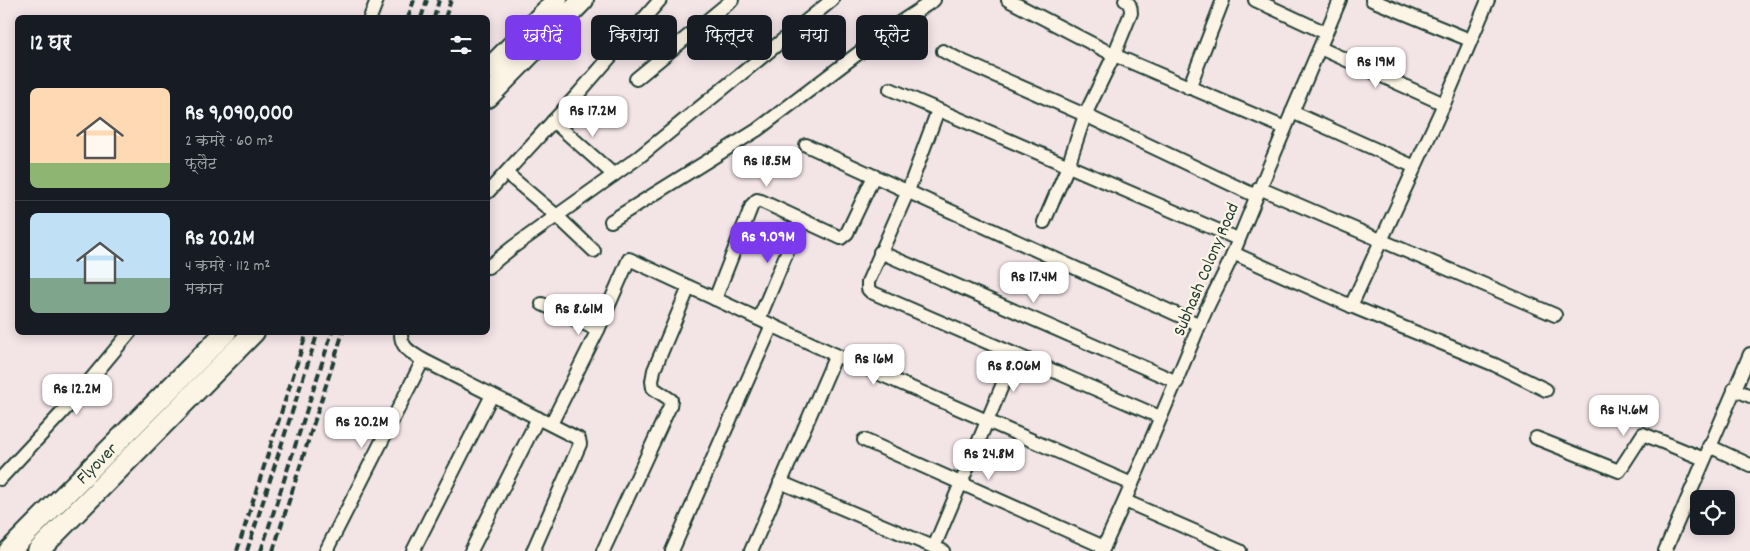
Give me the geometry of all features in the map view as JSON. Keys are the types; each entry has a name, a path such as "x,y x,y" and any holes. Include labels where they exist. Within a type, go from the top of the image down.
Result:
{"highway":[{"path":"490,68 557,0"},
{"path":"490,95 583,0"},
{"name":"Flyover","path":"9,551 223,335"},
{"name":"Flyover","path":"38,551 251,335"}],"street":[{"path":"371,15 377,0"},
{"path":"490,190 660,0"},
{"path":"636,79 732,0"},
{"path":"490,266 614,175 685,120 832,0"},
{"path":"611,222 757,130 893,27 932,0"},
{"path":"1008,0 1114,55 1285,128"},
{"path":"1044,222 1068,166 1085,115 1114,55 1131,13 1129,2 1124,0"},
{"path":"1189,88 1223,0"},
{"path":"1255,0 1326,33"},
{"name":"Subhash Colony Road","path":"1103,549 1233,253 1340,0"},
{"path":"1372,0 1470,40"},
{"path":"1350,306 1444,104 1488,0"},
{"path":"1320,48 1444,104"},
{"path":"943,50 960,60 1258,192 1381,240 1555,315"},
{"path":"890,89 1238,239"},
{"path":"938,110 908,191 868,282 868,289 871,292 1160,417"},
{"path":"1292,112 1415,167"},
{"path":"553,121 614,175"},
{"path":"806,145 1200,325"},
{"path":"506,173 557,216 594,251"},
{"path":"715,299 753,203 761,200 838,237 844,236 874,176"},
{"path":"759,319 801,220"},
{"path":"880,252 1177,382"},
{"path":"1233,253 1350,306 1495,365 1546,390"},
{"path":"551,424 598,330 629,259 836,355 1132,484"},
{"path":"603,551 670,406 671,400 653,388 652,380 689,287"},
{"path":"542,304 598,330"},
{"path":"672,551 772,325"},
{"path":"0,479 71,403 128,335"},
{"path":"401,335 405,349 423,360 579,439 580,444 533,551"},
{"path":"1665,551 1750,354"},
{"path":"751,551 836,355"},
{"path":"780,482 938,549 962,484 1015,355"},
{"path":"326,551 423,360"},
{"path":"1734,389 1750,396"},
{"path":"413,551 492,395"},
{"path":"471,551 538,418"},
{"path":"1536,438 1619,471 1643,434 1704,459"},
{"path":"864,440 1103,549"},
{"path":"1709,446 1750,465"},
{"path":"1124,501 1240,551"}],"railway":[{"path":"409,15 414,0"},
{"path":"422,15 427,0"},
{"path":"435,15 439,0"},
{"path":"446,15 451,0"},
{"path":"237,551 306,335"},
{"path":"247,551 317,335"},
{"path":"261,551 331,335"},
{"path":"273,551 342,335"}]}
